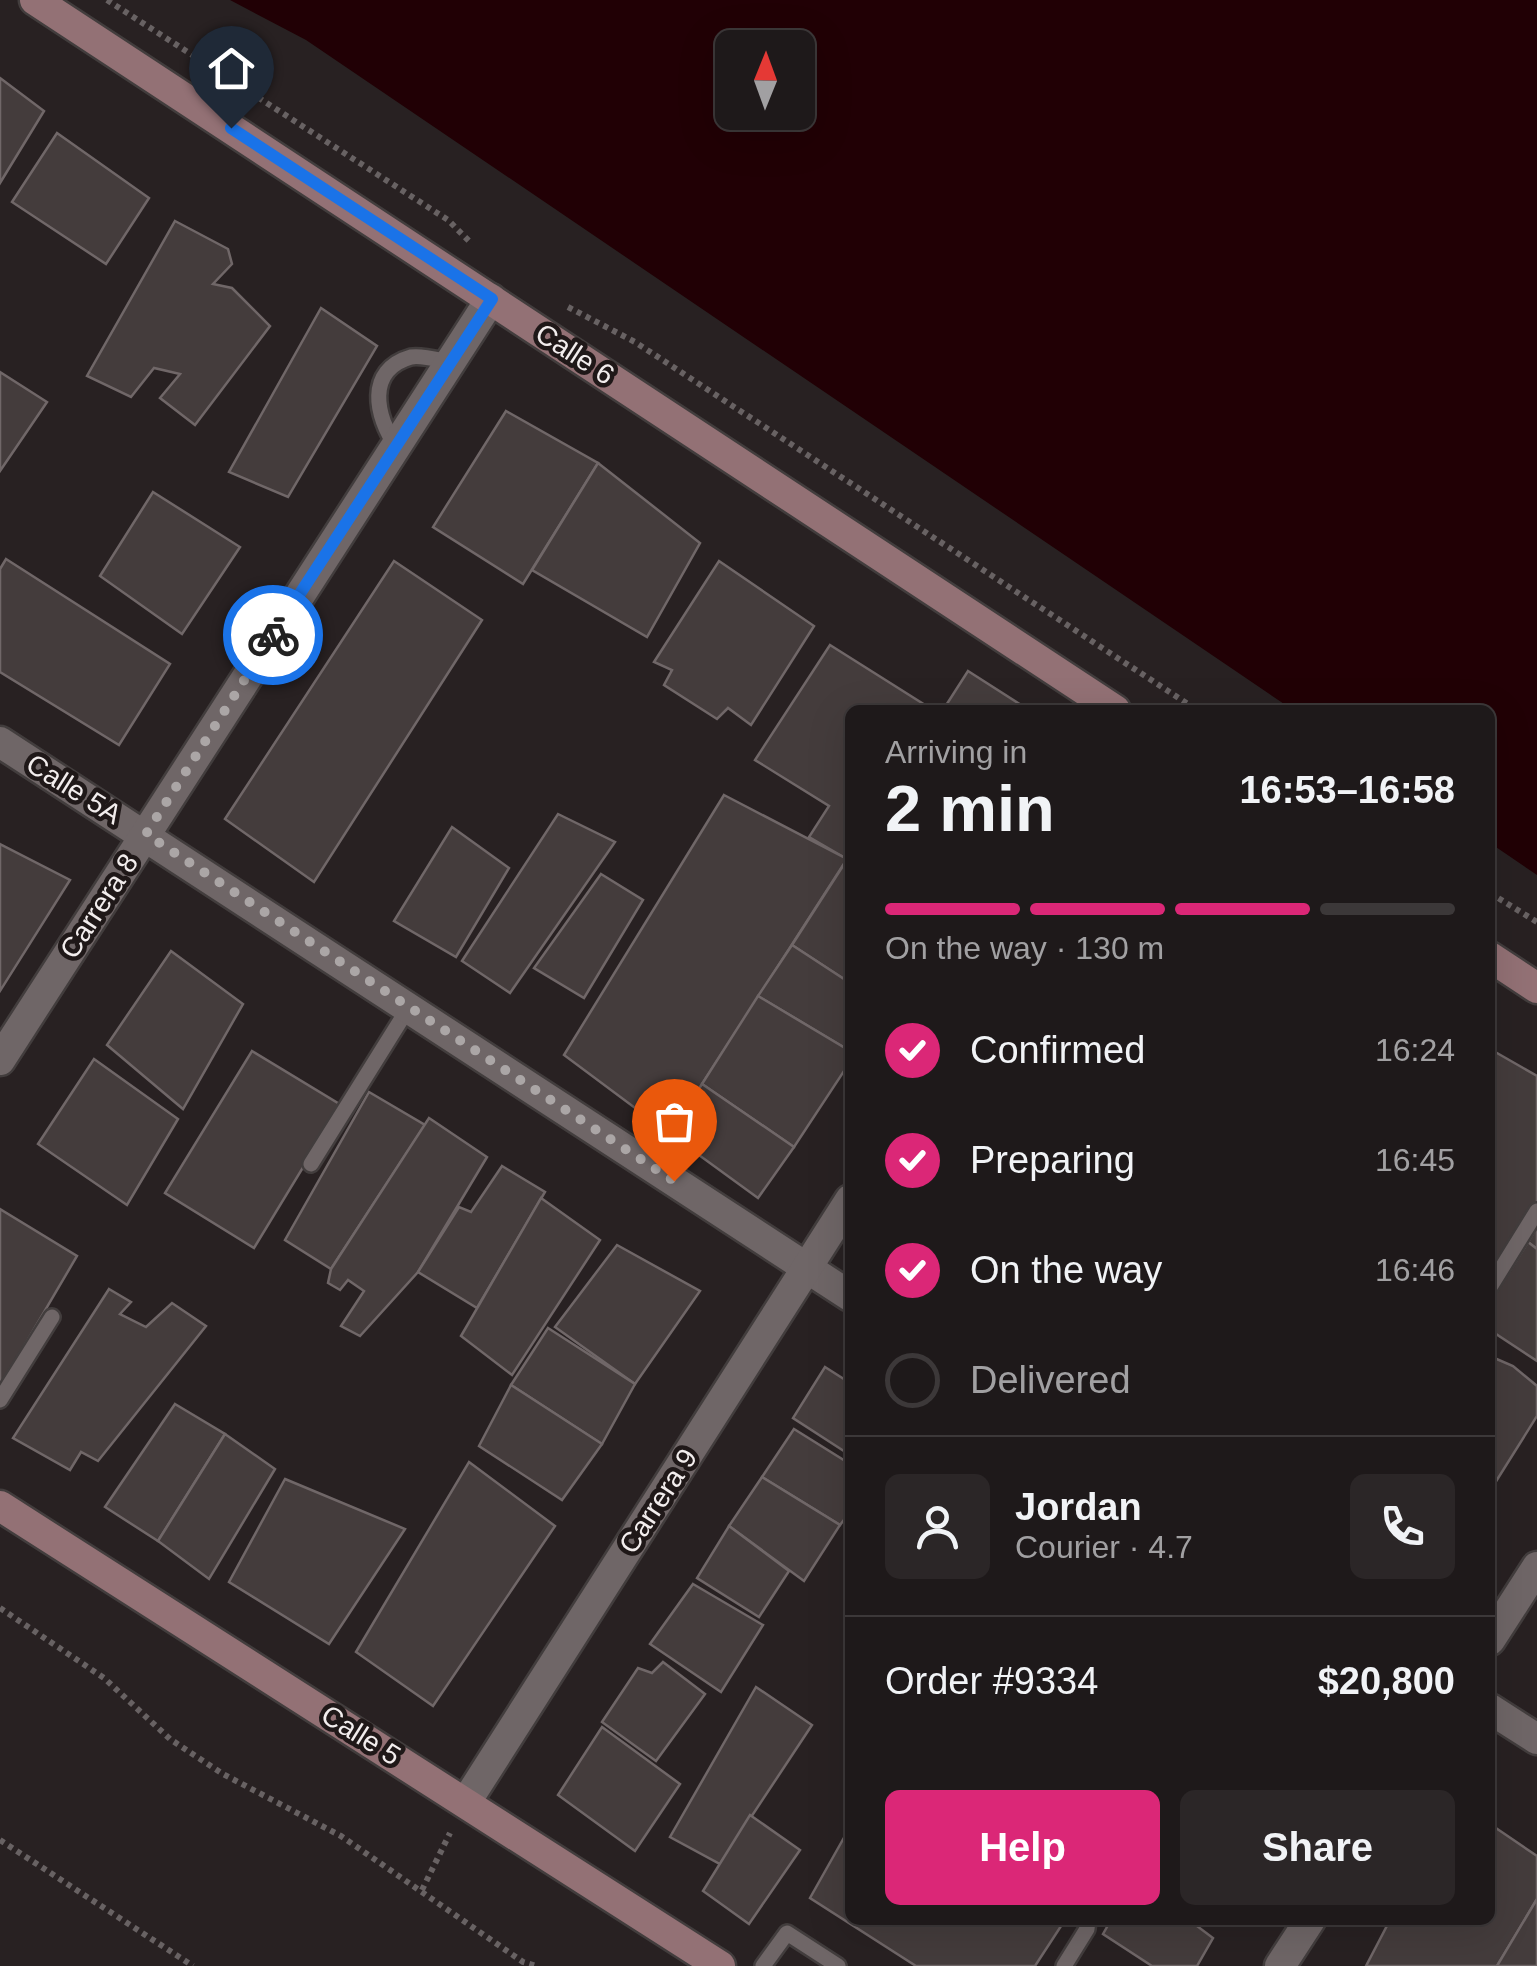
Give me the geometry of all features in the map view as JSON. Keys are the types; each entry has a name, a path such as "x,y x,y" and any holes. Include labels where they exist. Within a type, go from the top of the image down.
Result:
{"street":[{"name":"Calle 6","path":"35,0 1107,705"},
{"name":"Carrera 8","path":"0,1060 492,299"},
{"name":"Calle 5A","path":"0,742 845,1293"},
{"path":"1495,960 1537,988"},
{"name":"Carrera 9","path":"466,1802 845,1208"},
{"name":"Calle 5","path":"0,1506 720,1966"},
{"path":"1495,1632 1537,1567"},
{"path":"1495,1711 1537,1739"},
{"path":"1280,1966 1307,1925"}],"lane":[{"path":"396,446 379,422 376,396 386,372 412,357 450,362"},
{"path":"311,1164 409,1007"},
{"path":"1495,1280 1537,1210"},
{"path":"0,1400 52,1318"},
{"path":"1064,1966 1087,1925"},
{"path":"764,1966 786,1932 838,1966"}],"path":[{"path":"107,0 448,220 472,245"},
{"path":"566,306 636,342 1190,705"},
{"path":"1495,896 1537,922"},
{"path":"0,1608 104,1678 170,1739 224,1774 341,1836 523,1962 536,1966"},
{"path":"422,1890 466,1802"},
{"path":"0,1840 193,1966"}],"shaded area":[{"path":"230,0 1537,0 1537,875 1495,846 1495,705 1286,705 306,40"}],"building":[{"path":"0,78 44,111 0,183"},
{"path":"57,133 149,198 106,264 12,202"},
{"path":"175,221 228,249 232,264 213,284 232,288 270,326 195,425 160,398 180,374 154,368 131,397 87,376"},
{"path":"321,308 377,346 288,497 229,472"},
{"path":"0,372 47,402 0,471"},
{"path":"506,411 598,463 523,584 433,527"},
{"path":"598,463 700,543 647,637 532,570"},
{"path":"153,492 240,547 182,634 100,576"},
{"path":"6,559 170,664 119,745 0,672 0,569"},
{"path":"394,561 482,620 314,882 225,819"},
{"path":"719,561 814,626 751,725 728,708 717,719 664,685 672,670 654,662"},
{"path":"830,645 925,705 845,705 845,858 809,837 829,806 755,760"},
{"path":"968,671 1021,705 946,705"},
{"path":"724,795 845,858 670,1134 564,1055"},
{"path":"558,814 615,842 510,993 462,961"},
{"path":"452,827 509,868 456,957 394,921"},
{"path":"0,844 70,880 0,991"},
{"path":"845,863 845,980 792,945"},
{"path":"601,874 643,900 584,998 534,968"},
{"path":"792,945 845,980 845,1048 758,996"},
{"path":"171,951 243,1004 183,1109 107,1045"},
{"path":"758,996 845,1048 845,1070 794,1147 702,1084"},
{"path":"252,1051 341,1105 254,1248 165,1193"},
{"path":"1495,1052 1537,1076 1537,1203 1495,1274"},
{"path":"94,1059 178,1119 127,1205 38,1144"},
{"path":"702,1084 794,1147 758,1198 670,1134"},
{"path":"369,1092 425,1125 331,1269 285,1240"},
{"path":"429,1118 487,1157 418,1272 360,1336 341,1326 364,1291 348,1280 340,1290 328,1283 331,1269"},
{"path":"502,1166 545,1192 477,1308 418,1272 459,1207 471,1212"},
{"path":"541,1198 600,1240 512,1375 461,1336"},
{"path":"0,1209 77,1256 0,1387"},
{"path":"1537,1227 1537,1249 1528,1242"},
{"path":"1528,1242 1537,1249 1537,1361 1495,1333 1495,1294"},
{"path":"617,1245 700,1291 635,1384 555,1327"},
{"path":"109,1289 131,1302 120,1314 146,1327 172,1303 206,1326 98,1461 81,1452 70,1470 13,1438"},
{"path":"548,1328 635,1384 602,1444 511,1385"},
{"path":"1495,1358 1513,1366 1537,1386 1537,1416 1495,1483"},
{"path":"825,1367 845,1380 845,1452 793,1418"},
{"path":"511,1385 602,1444 562,1500 479,1446"},
{"path":"175,1404 225,1434 158,1541 105,1507"},
{"path":"794,1429 845,1461 845,1518 840,1525 762,1477"},
{"path":"225,1434 275,1469 209,1579 158,1541"},
{"path":"469,1462 555,1526 433,1706 356,1652"},
{"path":"762,1477 840,1525 804,1581 729,1526"},
{"path":"285,1479 405,1529 329,1644 229,1582"},
{"path":"729,1526 789,1571 759,1617 697,1578"},
{"path":"693,1584 763,1625 721,1692 650,1644"},
{"path":"663,1662 705,1694 656,1761 602,1722 638,1668 652,1673"},
{"path":"756,1687 812,1725 720,1864 670,1837"},
{"path":"602,1727 680,1784 635,1851 558,1795"},
{"path":"750,1815 800,1850 749,1924 703,1891"},
{"path":"1495,1827 1537,1856 1537,1899 1497,1966 1366,1966 1387,1925 1495,1925"},
{"path":"845,1836 845,1920 810,1898"},
{"path":"1537,1899 1537,1966 1497,1966"},
{"path":"852,1925 1062,1925 1035,1966 916,1966"},
{"path":"1108,1925 1196,1925 1213,1938 1197,1966 1152,1966 1103,1934"}],"way so far":[{"path":"273,635 146,834 674,1181"}],"route":[{"path":"231,128 492,299 273,635"}]}
